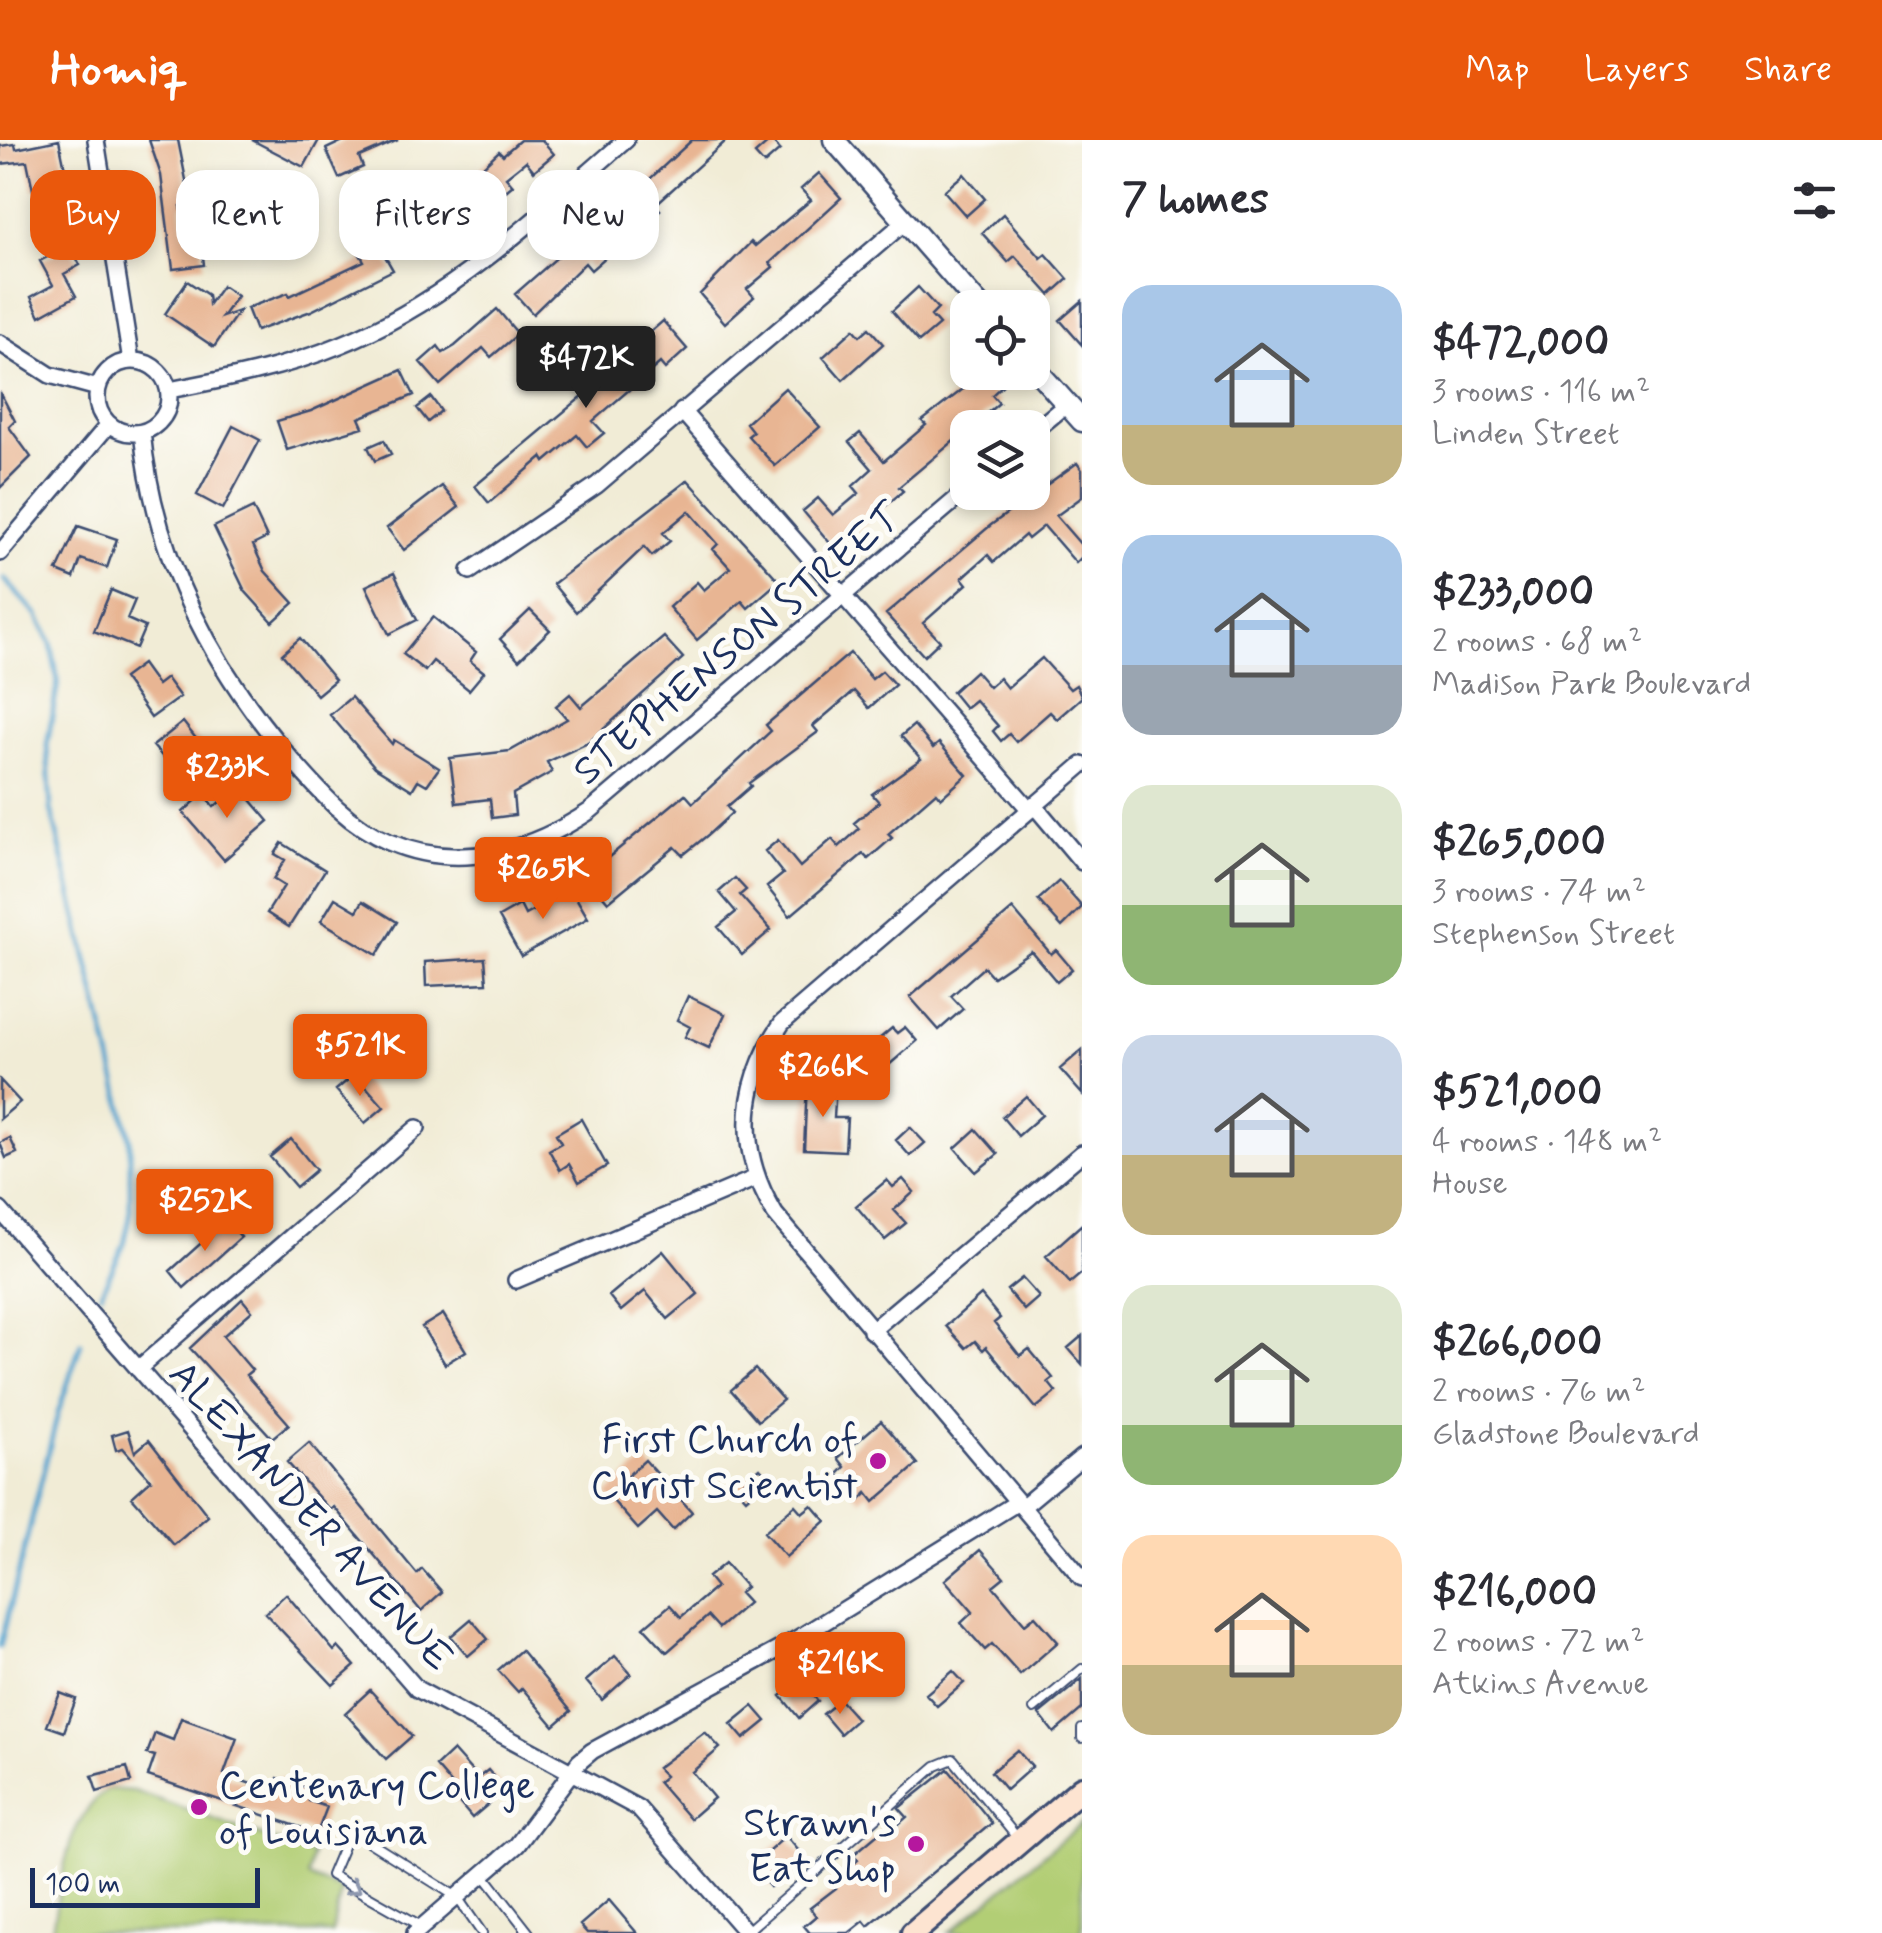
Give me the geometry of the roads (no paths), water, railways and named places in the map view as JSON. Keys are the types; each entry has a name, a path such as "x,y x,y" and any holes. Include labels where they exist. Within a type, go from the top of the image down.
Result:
{"main road":[{"path":"913,1933 1082,1788"}],"street":[{"path":"96,140 131,360"},
{"path":"169,390 298,361 396,318 492,255 626,140"},
{"path":"834,140 966,290"},
{"path":"470,571 572,503 906,222"},
{"path":"0,343 50,374 98,388"},
{"path":"131,360 153,366 169,390 166,412 159,423 142,432 125,432 110,424 98,406 98,388 108,371 131,360"},
{"path":"1050,386 1082,421"},
{"path":"1050,418 1066,404"},
{"path":"682,411 842,596 1082,862"},
{"path":"0,553 110,424"},
{"name":"STEPHENSON STREET","path":"142,432 150,498 162,540 203,632 250,707 338,810 386,841 424,852 486,855 517,849 562,830 605,798 950,503"},
{"path":"1082,764 782,1023 754,1074 746,1135 756,1178 775,1214 1082,1578"},
{"path":"138,1369 418,1128"},
{"path":"871,1331 1082,1152"},
{"path":"516,1280 756,1178"},
{"name":"ALEXANDER AVENUE","path":"0,1210 417,1688 638,1808 747,1932"},
{"path":"419,1931 526,1836 592,1751 838,1615 1020,1505 1082,1456"}],"lane":[{"path":"1034,1709 1082,1669"},
{"path":"1082,1729 1082,1738"},
{"path":"747,1932 936,1766 953,1759 1020,1842"},
{"path":"419,1931 331,1876 350,1830 458,1897 482,1933"},
{"path":"483,1874 530,1933"}],"waterway":[{"path":"4,579 37,615 51,643 58,682 47,745 51,809 130,1139 130,1217 124,1244 101,1293"},
{"path":"0,1647 58,1413 81,1343"}],"place":[{"name":"First Church of Christ Scientist","path":"878,1461"},
{"name":"Centenary College of Louisiana","path":"199,1807"},
{"name":"Strawn's Eat Shop","path":"916,1844"}]}
